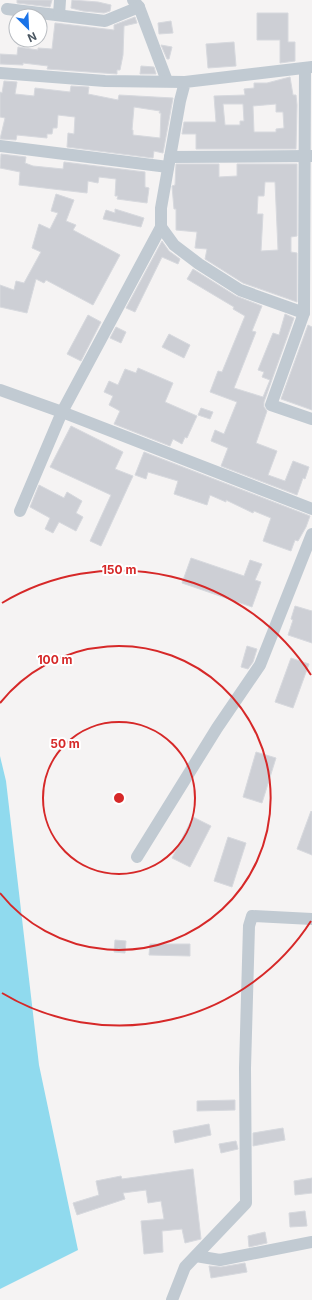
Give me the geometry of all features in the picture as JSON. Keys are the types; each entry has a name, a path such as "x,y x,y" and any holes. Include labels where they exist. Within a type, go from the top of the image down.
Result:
{"street":[{"path":"59,15 60,0"},
{"path":"7,10 105,21 136,4 167,81"},
{"path":"0,73 105,82 185,82 309,68 304,313 271,405 312,419"},
{"path":"20,511 62,412 161,227 161,208 185,82"},
{"path":"0,146 169,162 308,156"},
{"path":"161,227 174,245 199,264 240,290 304,313"},
{"path":"0,390 62,412 312,509"},
{"path":"137,857 217,728 260,665 312,534"},
{"path":"172,1300 185,1267 246,1203 245,1068 248,926 252,916 312,918"},
{"path":"196,1256 220,1260 312,1242"}],"water":[{"path":"0,756 6,781 39,1065 78,1250 0,1289"}],"building":[{"path":"17,0 52,0 50,7 17,3"},
{"path":"72,0 98,2 111,5 110,11 104,13 71,8"},
{"path":"257,13 288,13 288,42 295,42 295,61 280,63 280,40 257,40"},
{"path":"135,17 137,23 124,26 123,55 120,70 117,70 117,74 47,69 48,66 23,63 23,65 0,64 0,54 17,55 18,48 38,50 38,48 52,49 55,23 114,30 114,25"},
{"path":"171,21 173,33 159,34 158,23"},
{"path":"234,42 236,66 208,68 206,44"},
{"path":"161,45 172,47 169,59 167,59"},
{"path":"141,66 154,67 156,74 140,74"},
{"path":"290,77 293,95 296,95 297,105 296,149 196,149 196,134 182,134 184,122 216,122 214,96 245,95 244,89 254,88 254,83 267,83","holes":["223,104 243,104 244,121 240,121 240,125 225,125","276,104 276,112 283,112 284,128 276,129 276,132 254,132 253,106"]},
{"path":"4,81 17,82 15,94 34,96 35,88 70,92 71,86 89,87 88,94 118,100 119,95 173,98 163,153 154,151 153,158 67,147 68,133 74,134 75,117 58,115 57,128 53,128 52,134 47,134 47,138 17,135 16,140 0,139 5,118 0,117 0,92 2,93","holes":["134,107 160,111 160,138 133,135"]},
{"path":"1,154 26,157 25,163 33,166 63,169 64,162 145,172 145,187 149,188 147,203 117,199 118,196 115,196 116,179 99,177 98,183 88,181 87,193 19,185 20,172 0,168"},
{"path":"176,164 219,164 219,177 237,176 237,164 297,164 297,236 291,237 291,252 297,253 297,302 243,283 205,259 207,249 195,248 197,232 176,230 176,209 174,209 172,186 175,185","holes":["265,182 275,182 278,250 261,251 263,214 257,214 258,196 264,196"]},
{"path":"56,194 74,200 66,221 76,225 73,230 120,255 93,305 46,280 44,283 36,279 27,313 0,307 0,285 14,290 16,281 24,283 41,252 32,248 39,224 50,229 58,213 51,211"},
{"path":"115,209 144,218 141,227 103,219 106,210 115,213"},
{"path":"162,241 169,251 180,259 178,264 162,257 135,312 126,308"},
{"path":"193,269 236,296 262,306 252,331 256,332 234,388 263,397 270,380 262,377 264,372 258,370 273,333 279,335 285,314 294,318 264,402 264,407 267,411 256,443 277,451 268,475 285,481 293,461 309,467 297,495 221,466 228,448 211,441 215,430 224,434 237,402 210,392 218,371 222,372 245,316 233,309 234,307 187,279"},
{"path":"88,315 101,322 81,361 67,354"},
{"path":"308,325 312,327 312,410 281,399"},
{"path":"116,327 126,332 121,343 110,338"},
{"path":"169,334 190,345 184,358 162,347"},
{"path":"138,368 173,383 165,402 197,416 187,438 185,437 182,444 173,439 170,446 114,424 120,411 109,405 113,396 104,392 109,381 118,385 125,369 136,373"},
{"path":"201,408 213,412 210,419 198,415"},
{"path":"71,426 123,452 115,469 133,476 101,546 90,541 111,495 50,467"},
{"path":"144,452 310,516 306,527 298,541 295,540 291,551 263,541 271,518 254,511 253,513 226,500 226,502 210,495 207,505 174,494 178,481 148,472 146,479 135,475"},
{"path":"39,485 64,498 67,492 82,501 76,513 83,517 76,531 59,522 53,533 45,529 50,518 30,507"},
{"path":"191,558 244,576 250,560 262,564 255,580 261,582 252,607 182,583"},
{"path":"295,606 312,611 312,643 288,635 293,620 291,619"},
{"path":"247,646 257,649 253,662 248,669 241,667"},
{"path":"291,658 309,664 293,708 275,702"},
{"path":"256,752 276,758 262,803 243,797"},
{"path":"311,811 312,812 312,855 297,849"},
{"path":"193,817 211,826 190,867 172,858"},
{"path":"228,837 246,843 232,887 214,881"},
{"path":"115,940 126,941 125,953 114,952"},
{"path":"150,944 190,944 190,956 149,955"},
{"path":"235,1100 235,1110 197,1111 197,1101"},
{"path":"209,1124 211,1135 175,1143 173,1131"},
{"path":"283,1128 285,1140 253,1146 253,1133"},
{"path":"236,1141 238,1149 221,1153 219,1144"},
{"path":"193,1169 201,1239 185,1243 182,1229 162,1231 163,1252 144,1254 141,1221 164,1219 161,1201 148,1203 146,1190 123,1193 125,1199 77,1215 73,1203 99,1195 96,1181 121,1176 122,1179"},
{"path":"312,1178 312,1193 295,1195 294,1181"},
{"path":"305,1211 307,1226 290,1227 289,1213"},
{"path":"265,1232 267,1243 249,1247 248,1236"},
{"path":"245,1263 247,1272 211,1278 209,1266 221,1267"}]}
